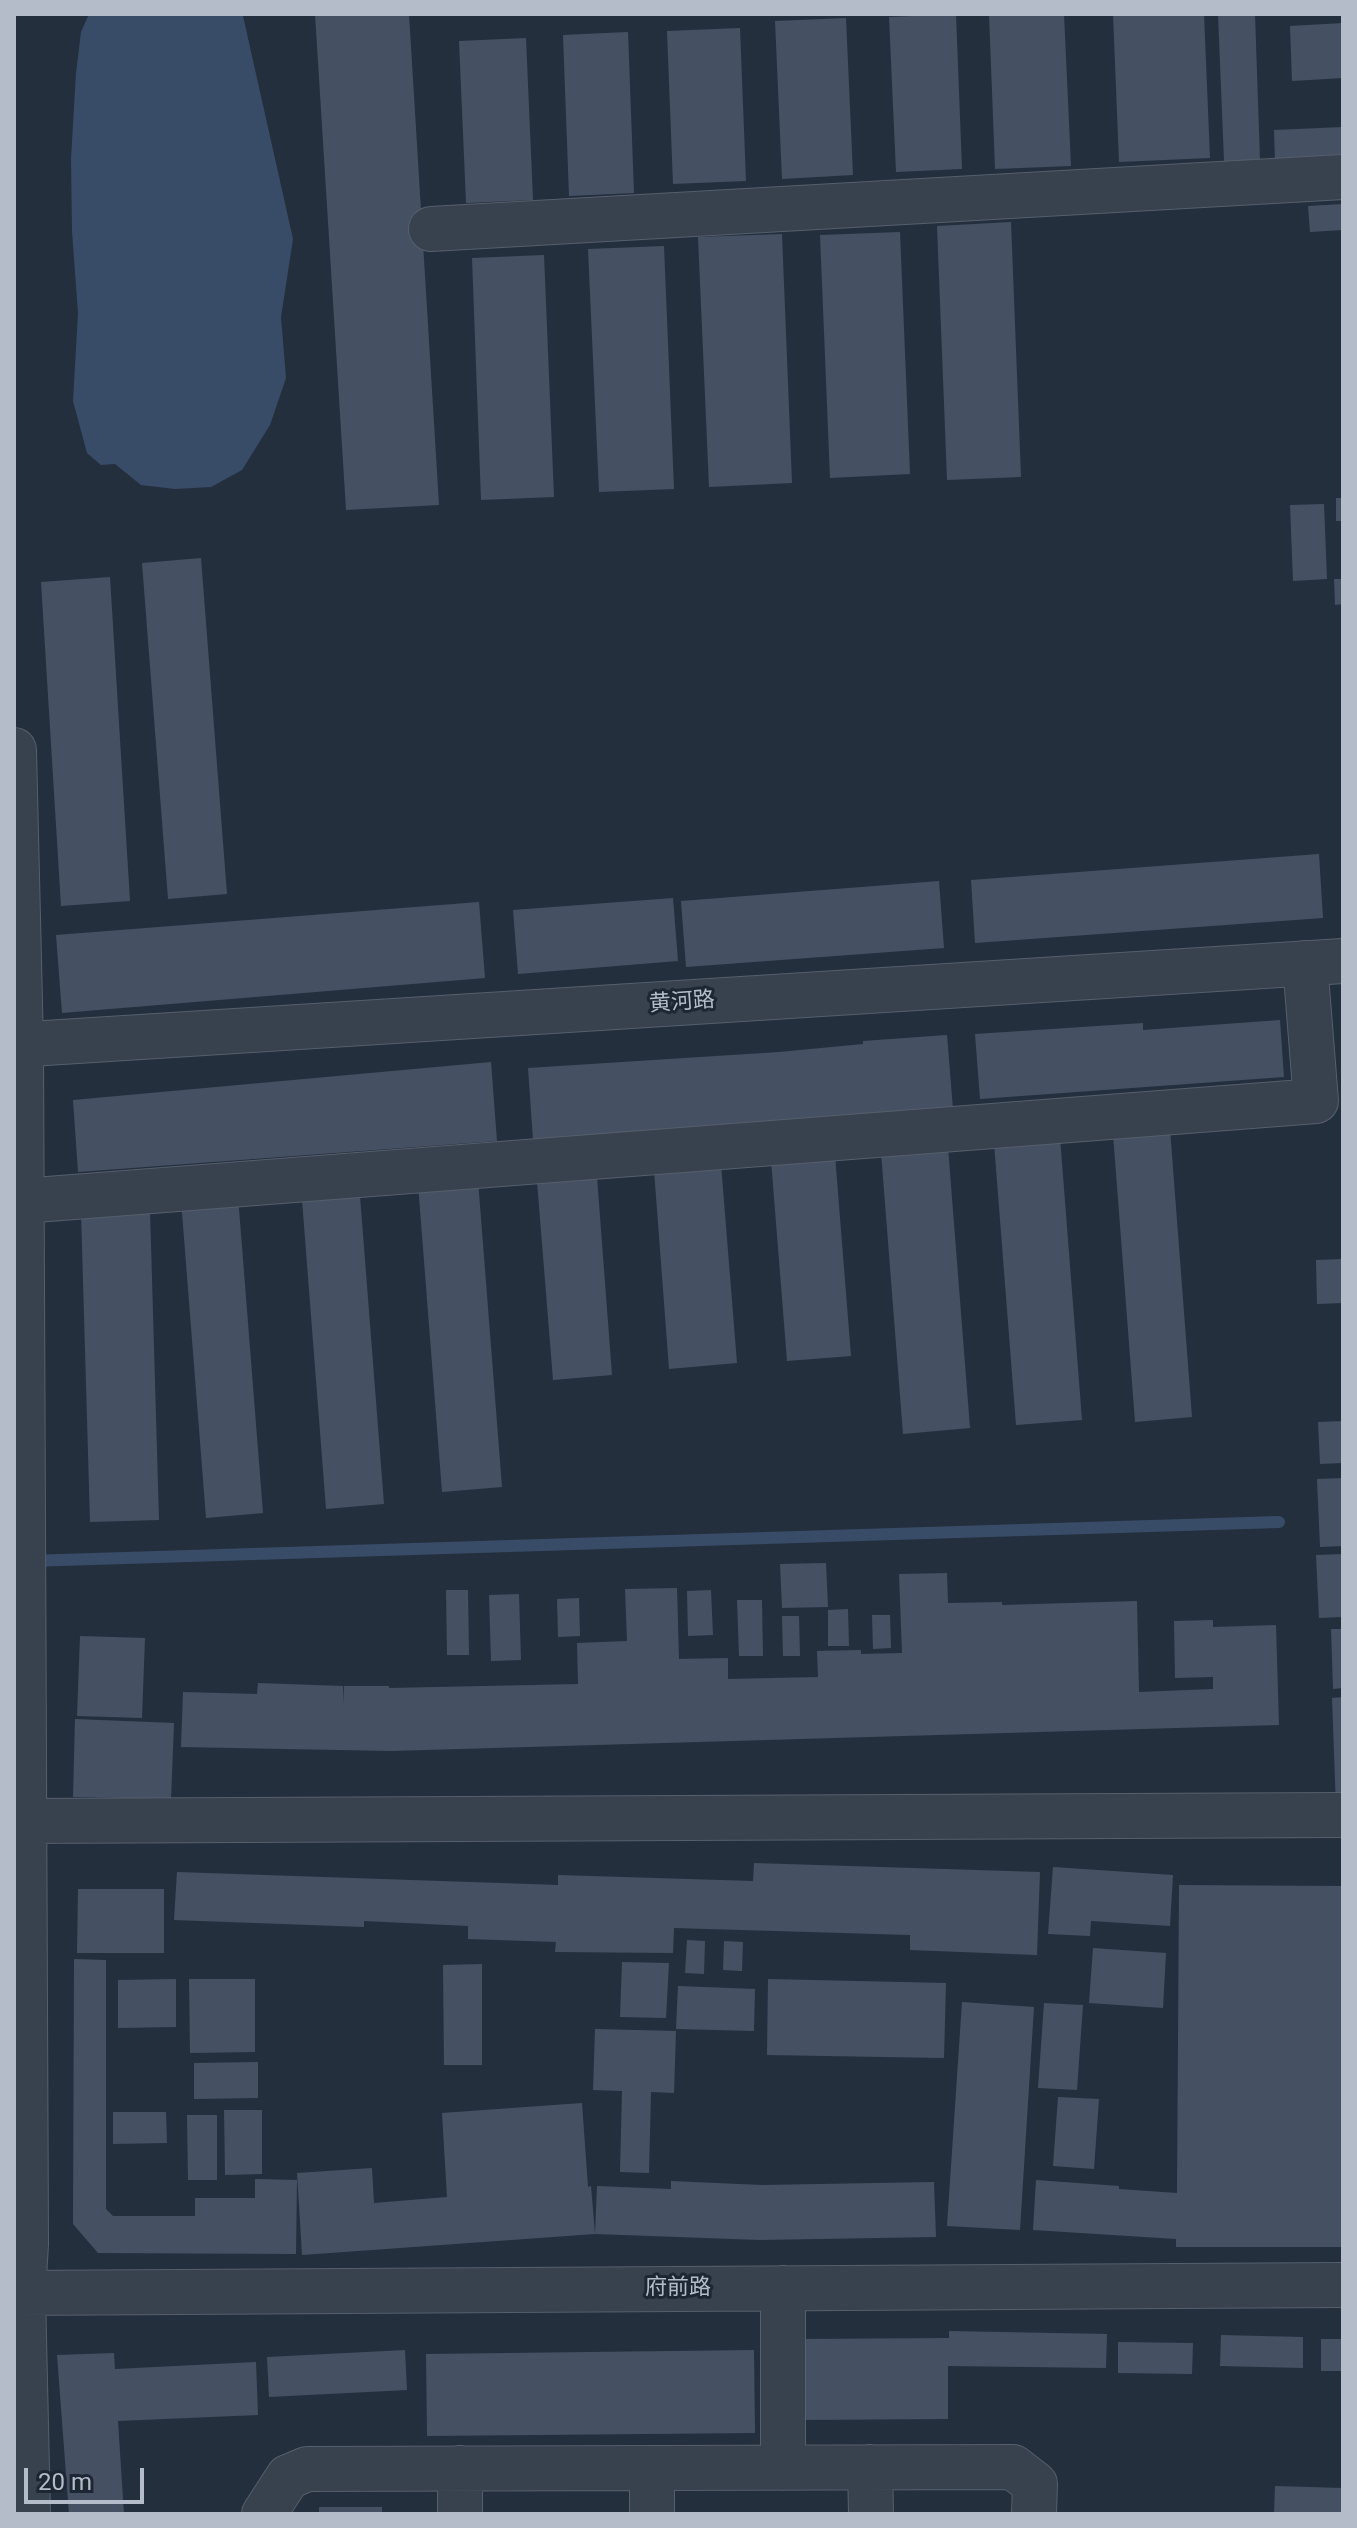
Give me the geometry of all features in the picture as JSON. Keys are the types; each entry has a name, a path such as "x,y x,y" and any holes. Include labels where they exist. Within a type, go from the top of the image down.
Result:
{"street":[{"path":"431,229 1343,177"},
{"path":"14,750 22,1201 20,1545 26,2244 18,2293 28,2514"},
{"path":"22,1201 1316,1101 1324,962"},
{"name":"黄河路","path":"17,1045 1324,962"},
{"path":"23,1821 1343,1815"},
{"name":"府前路","path":"18,2293 1343,2285"},
{"path":"783,2288 783,2468"},
{"path":"870,2467 871,2514"},
{"path":"264,2514 288,2477 307,2469 1013,2467 1035,2484 1034,2514"},
{"path":"460,2468 460,2514"},
{"path":"652,2468 652,2514"}],"water":[{"path":"89,14 243,16 293,239 281,317 286,378 270,425 242,470 211,487 175,489 141,485 115,464 101,465 87,453 73,401 78,313 71,159 81,32"}],"building":[{"path":"315,14 409,14 439,505 346,510"},
{"path":"956,14 962,169 896,172 889,17"},
{"path":"989,14 1064,14 1071,166 995,169"},
{"path":"1113,14 1204,14 1210,158 1119,162"},
{"path":"1218,14 1255,14 1260,160 1224,161"},
{"path":"846,18 853,175 782,179 775,21"},
{"path":"1343,23 1343,78 1292,81 1290,26"},
{"path":"740,28 746,181 673,184 667,31"},
{"path":"628,32 634,193 569,196 563,35"},
{"path":"526,38 533,200 466,203 459,41"},
{"path":"1343,127 1343,157 1275,161 1274,130"},
{"path":"1343,204 1343,230 1310,232 1308,206"},
{"path":"1011,222 1021,477 947,480 937,226"},
{"path":"900,232 910,474 830,478 820,235"},
{"path":"782,234 792,483 709,487 698,237"},
{"path":"664,246 674,489 599,492 588,249"},
{"path":"544,255 554,497 481,500 472,258"},
{"path":"1336,498 1343,498 1343,521 1336,521"},
{"path":"1324,504 1327,579 1293,581 1290,505"},
{"path":"201,558 227,894 168,899 142,563"},
{"path":"110,577 130,901 61,906 41,582"},
{"path":"1334,579 1343,579 1343,604 1335,605"},
{"path":"1319,854 1323,918 975,943 971,880"},
{"path":"939,881 944,948 686,967 681,901"},
{"path":"673,898 678,961 518,974 513,910"},
{"path":"479,902 485,978 62,1013 56,935"},
{"path":"1280,1020 1284,1077 980,1099 975,1034 1143,1023 1143,1030"},
{"path":"947,1035 953,1109 533,1140 528,1068 779,1052 863,1044 863,1041"},
{"path":"491,1062 497,1141 78,1172 73,1100"},
{"path":"1170,1129 1192,1417 1135,1422 1113,1134"},
{"path":"1060,1137 1082,1420 1016,1425 994,1143"},
{"path":"948,1147 970,1428 903,1434 881,1152"},
{"path":"835,1155 851,1356 787,1361 771,1160"},
{"path":"596,1164 612,1375 553,1380 536,1169"},
{"path":"721,1164 737,1363 669,1369 654,1170"},
{"path":"478,1180 502,1487 442,1492 418,1184"},
{"path":"359,1183 384,1504 326,1509 301,1187"},
{"path":"238,1196 263,1513 206,1518 181,1200"},
{"path":"150,1210 159,1520 90,1522 81,1212"},
{"path":"1342,1259 1343,1303 1317,1304 1316,1260"},
{"path":"1343,1421 1343,1463 1320,1464 1318,1422"},
{"path":"1343,1478 1343,1546 1320,1547 1317,1479"},
{"path":"1343,1554 1343,1617 1319,1618 1316,1555"},
{"path":"826,1563 828,1607 782,1608 780,1564"},
{"path":"947,1573 948,1603 1002,1602 1002,1605 1137,1601 1139,1692 1213,1689 1213,1677 1175,1678 1174,1621 1213,1620 1213,1627 1276,1625 1279,1725 391,1751 181,1747 183,1692 257,1694 258,1683 343,1686 344,1705 344,1686 578,1684 577,1643 627,1641 625,1589 677,1588 679,1659 728,1658 728,1679 818,1677 817,1651 902,1653 899,1574"},
{"path":"446,1590 468,1590 469,1655 447,1655"},
{"path":"711,1590 713,1635 688,1636 687,1591"},
{"path":"519,1594 521,1660 491,1661 489,1595"},
{"path":"579,1598 580,1636 558,1637 557,1599"},
{"path":"737,1600 762,1600 763,1656 739,1656"},
{"path":"848,1609 849,1646 828,1646 828,1610"},
{"path":"872,1615 890,1615 891,1648 873,1649"},
{"path":"782,1616 799,1616 800,1656 783,1656"},
{"path":"1331,1629 1343,1629 1343,1688 1333,1689"},
{"path":"80,1636 145,1638 142,1718 77,1716"},
{"path":"1343,1697 1343,1807 1336,1808 1332,1698"},
{"path":"75,1719 174,1723 171,1799 73,1797"},
{"path":"754,1863 1040,1872 1037,1955 910,1950 910,1935 674,1928 673,1953 555,1952 556,1942 468,1939 468,1926 364,1921 364,1927 174,1920 177,1872 558,1885 558,1875 753,1881"},
{"path":"1053,1867 1173,1875 1170,1926 1091,1921 1090,1936 1048,1934"},
{"path":"1179,1885 1343,1886 1343,2247 1176,2247 1176,2239 1033,2230 1036,2180 1177,2193"},
{"path":"78,1889 164,1889 164,1953 77,1953"},
{"path":"687,1940 705,1941 704,1974 685,1973"},
{"path":"724,1941 743,1942 742,1971 723,1970"},
{"path":"1093,1948 1166,1953 1163,2008 1089,2003"},
{"path":"74,1959 106,1960 106,2209 113,2216 195,2216 195,2198 255,2198 255,2179 297,2180 296,2254 98,2253 73,2224"},
{"path":"622,1962 669,1963 666,2018 620,2017"},
{"path":"482,1964 482,2065 444,2065 443,1965"},
{"path":"176,1979 176,2027 118,2028 118,1980"},
{"path":"189,1979 255,1979 255,2052 190,2053"},
{"path":"768,1979 946,1983 944,2058 767,2055"},
{"path":"678,1986 755,1989 754,2031 676,2029"},
{"path":"962,2002 1034,2007 1020,2230 947,2226"},
{"path":"1044,2003 1083,2005 1077,2090 1038,2088"},
{"path":"595,2029 676,2031 674,2093 651,2092 649,2173 620,2172 622,2091 593,2090"},
{"path":"258,2062 258,2098 194,2099 194,2063"},
{"path":"1058,2097 1099,2099 1094,2169 1053,2166"},
{"path":"582,2103 595,2234 302,2255 297,2173 372,2168 374,2203 447,2197 442,2113"},
{"path":"224,2110 262,2110 262,2174 225,2175"},
{"path":"113,2112 166,2112 167,2143 113,2144"},
{"path":"187,2115 217,2115 217,2180 188,2180"},
{"path":"671,2181 762,2185 934,2182 936,2237 760,2240 595,2234 597,2186 671,2189"},
{"path":"949,2331 1107,2334 1106,2368 948,2366 948,2419 801,2420 801,2339 949,2338"},
{"path":"1221,2335 1303,2337 1303,2368 1220,2366"},
{"path":"1321,2339 1343,2339 1343,2371 1321,2371"},
{"path":"1118,2342 1193,2343 1192,2374 1118,2373"},
{"path":"405,2350 407,2390 269,2397 267,2357"},
{"path":"754,2350 755,2433 427,2436 426,2354"},
{"path":"114,2353 115,2369 256,2362 258,2415 118,2421 124,2514 69,2514 57,2355"},
{"path":"1275,2486 1343,2488 1343,2514 1274,2514"},
{"path":"319,2507 382,2507 382,2514 319,2514"}],"waterway":[{"path":"29,1561 1279,1522"}]}
